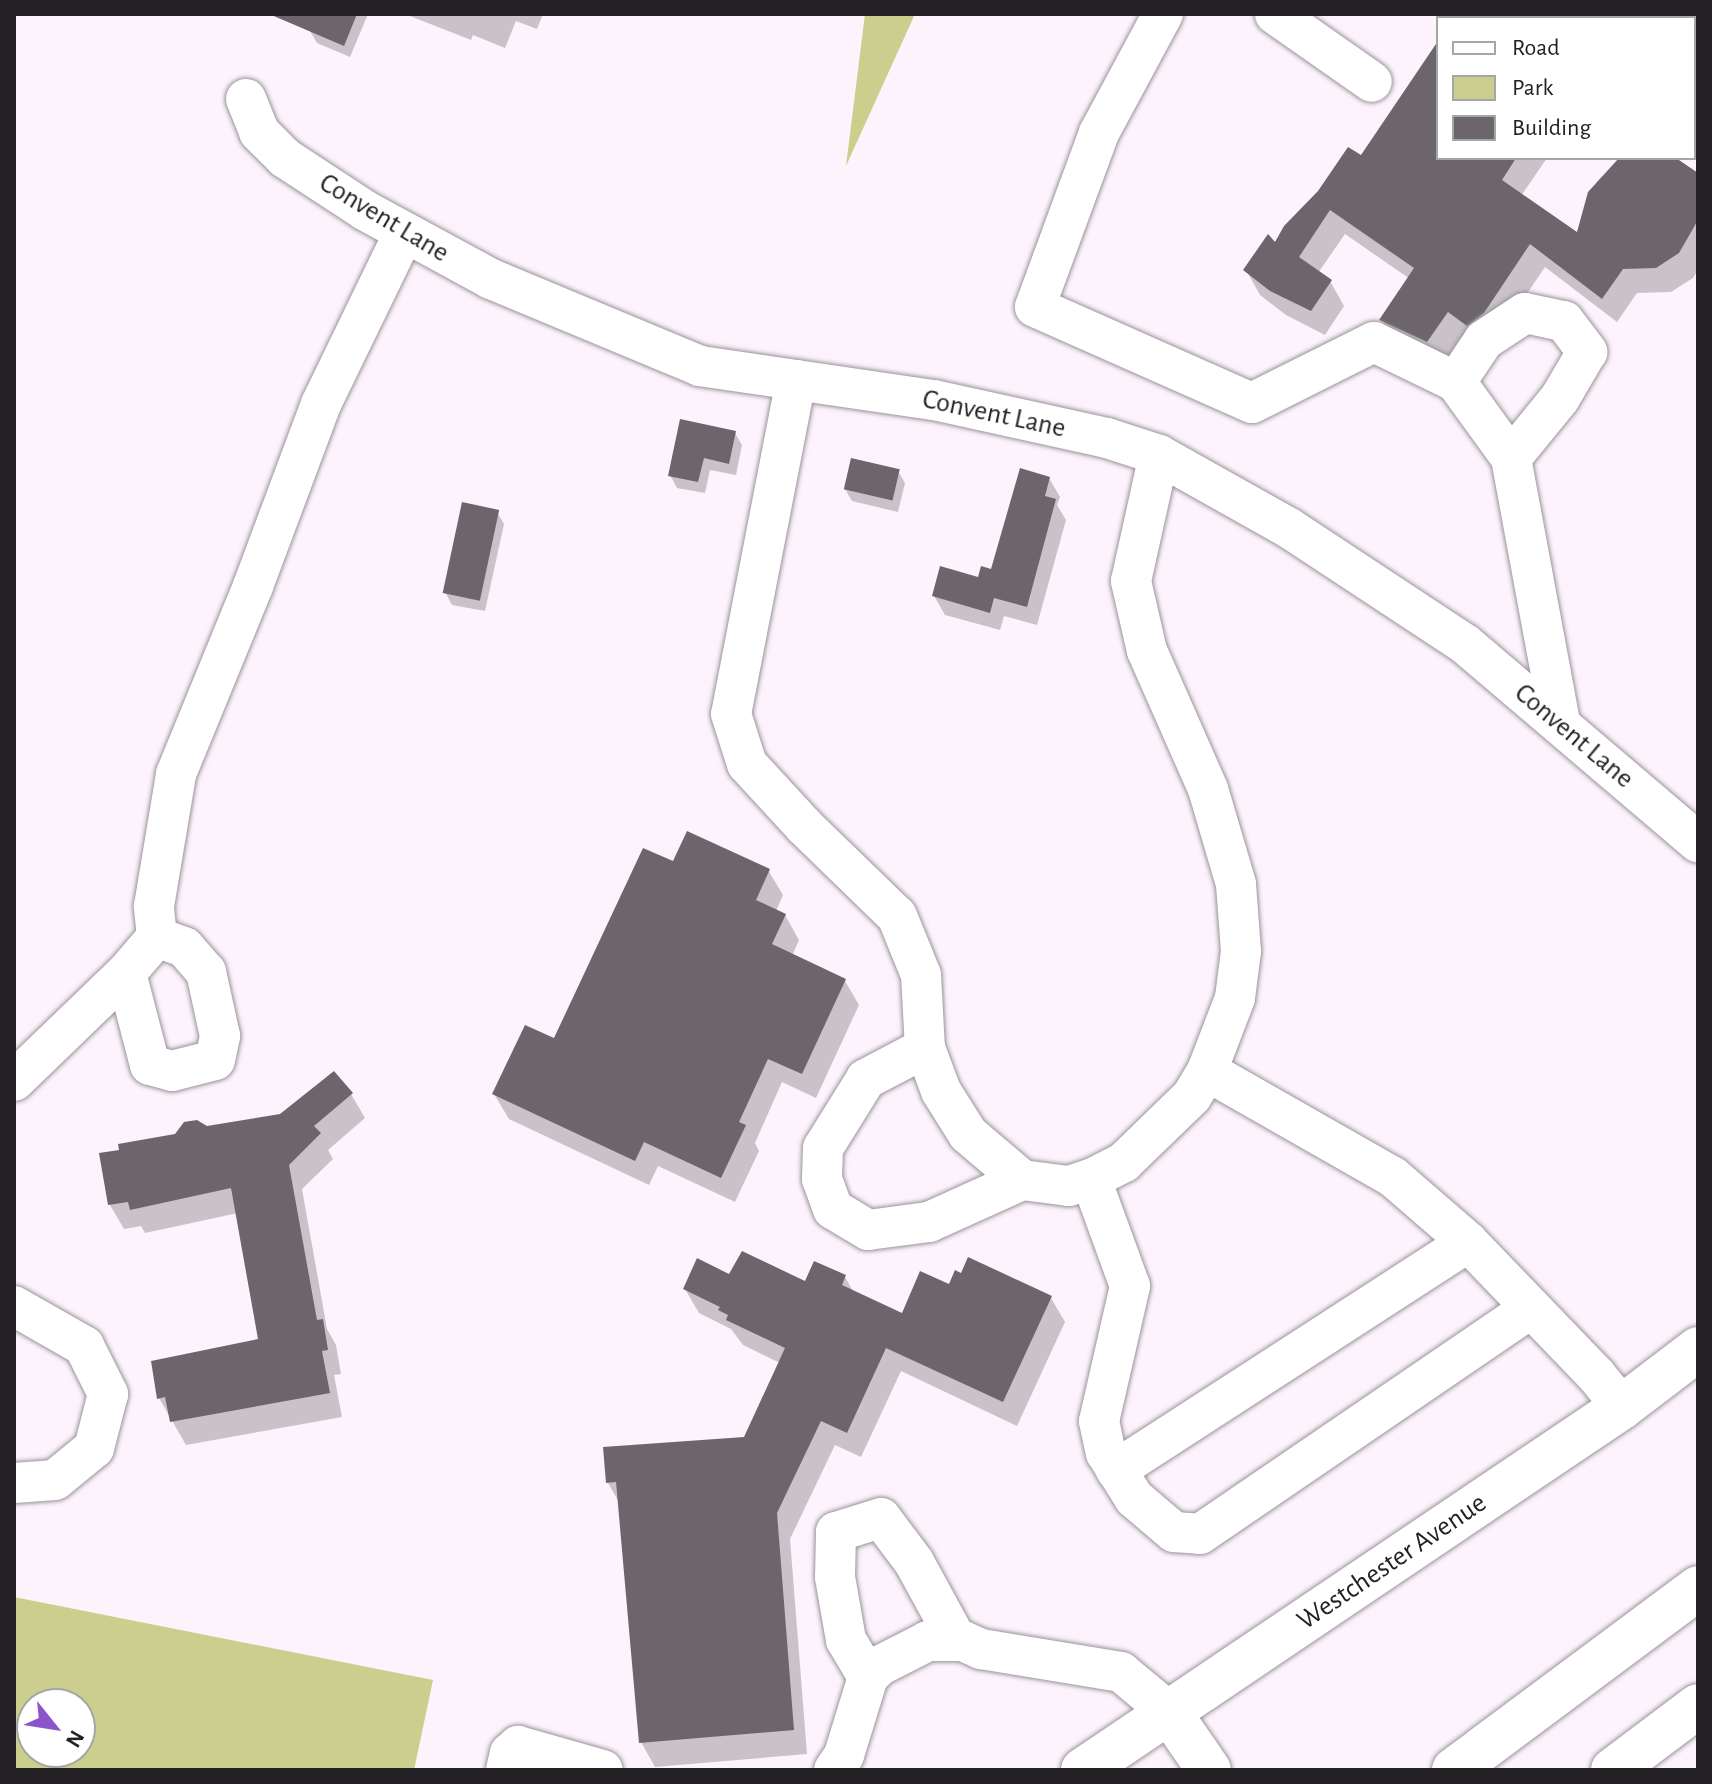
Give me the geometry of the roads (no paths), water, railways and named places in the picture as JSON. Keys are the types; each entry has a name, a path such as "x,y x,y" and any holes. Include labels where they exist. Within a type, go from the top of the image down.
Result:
{"main road":[{"name":"Westchester Avenue","path":"1083,1770 1622,1407 1698,1349"},
{"path":"1454,1770 1698,1588"},
{"path":"1613,1770 1698,1706"},
{"path":"1169,1712 1208,1768"}],"street":[{"path":"1163,14 1099,133 1035,307 1252,403 1374,342 1456,382 1511,458 1560,723"},
{"path":"1275,14 1372,82"},
{"name":"Convent Lane","path":"246,99 259,132 285,158 404,233 491,279 700,366 934,400 1107,438 1159,455 1289,528 1465,644 1698,842"},
{"path":"14,1081 126,973 157,937 154,906 176,774 253,586 321,404 404,233"},
{"path":"1456,382 1484,340 1525,313 1564,321 1587,352 1560,398 1511,458"},
{"path":"796,380 731,714 747,764 804,826 897,916 921,975 925,1048 941,1091 968,1134 1022,1180"},
{"path":"925,1048 866,1079 823,1148 822,1179 833,1209 868,1230 929,1222 1022,1180 1069,1186 1091,1179 1124,1162 1154,1136 1192,1096 1207,1071 1235,998 1241,951 1236,884 1208,789 1147,651 1131,581 1159,455"},
{"path":"126,973 150,1065 172,1071 215,1060 220,1036 206,972 184,947 157,937"},
{"path":"1207,1071 1393,1177 1468,1242 1622,1407"},
{"path":"1091,1179 1130,1286 1099,1421 1106,1453 1134,1498 1174,1532 1200,1534 1531,1308"},
{"path":"1116,1470 1468,1242"},
{"path":"14,1306 84,1346 108,1394 94,1448 55,1480 14,1483"},
{"path":"868,1677 846,1640 835,1577 836,1532 881,1518 914,1562 957,1641"},
{"path":"834,1770 844,1755 868,1677 879,1666 928,1641 957,1641 981,1649 1121,1672 1169,1712"},
{"path":"506,1770 510,1753 518,1746 603,1770"}]}
